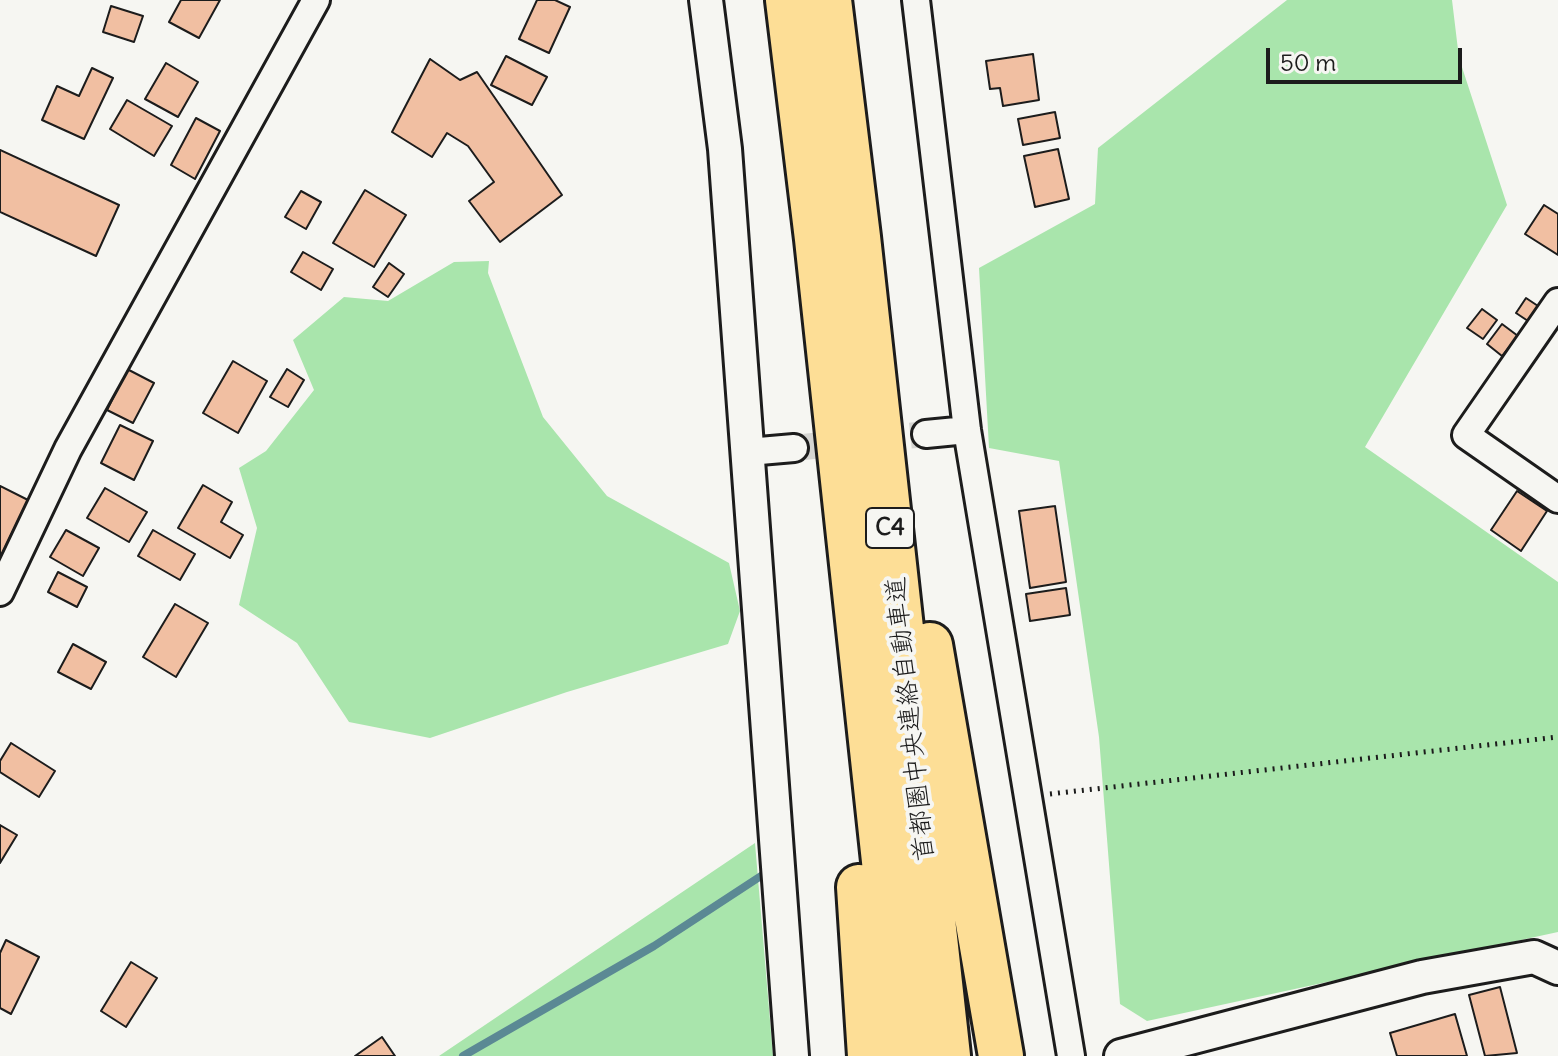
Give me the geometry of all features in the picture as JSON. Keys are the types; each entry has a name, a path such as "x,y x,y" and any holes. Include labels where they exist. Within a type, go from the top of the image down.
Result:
{"highway":[{"name":"首都圏中央連絡自動車道","path":"788,0 838,238 948,1056"},
{"name":"首都圏中央連絡自動車道","path":"829,0 838,238 905,1056"},
{"path":"838,238 870,1056"},
{"path":"838,238 1001,1056"}],"street":[{"path":"0,592 68,449 316,0"},
{"path":"706,0 725,149 792,1056"},
{"path":"916,0 967,430 1071,1056"},
{"path":"1558,302 1466,435 1558,499"},
{"path":"926,434 967,430"},
{"path":"748,452 794,448"},
{"path":"1121,1056 1422,977 1534,957 1558,968"}],"path":[{"path":"1030,796 1558,737"}],"green space":[{"path":"1287,0 1452,0 1459,58 1507,205 1365,447 1558,582 1558,932 1147,1021 1120,1004 1099,737 1059,461 989,448 979,268 1095,204 1098,148"},
{"path":"489,261 488,273 543,417 607,496 729,563 740,611 728,644 567,692 430,738 349,722 297,643 239,605 257,528 239,468 266,451 314,390 293,340 344,297 388,301 454,262"},
{"path":"755,843 773,1056 439,1056"}],"building":[{"path":"181,0 220,0 199,38 169,22"},
{"path":"537,0 555,0 570,7 549,53 519,39"},
{"path":"111,6 143,16 134,42 103,32"},
{"path":"1033,54 1039,100 1003,106 1000,88 990,89 986,61"},
{"path":"506,56 547,77 532,105 491,85"},
{"path":"430,59 460,80 477,72 562,195 500,242 469,201 494,182 468,146 447,133 432,157 392,132"},
{"path":"166,63 198,82 178,117 145,99"},
{"path":"92,68 113,78 84,139 42,120 57,86 79,96"},
{"path":"127,100 172,126 154,156 110,129"},
{"path":"1055,112 1060,138 1023,145 1018,119"},
{"path":"196,118 220,131 195,179 171,165"},
{"path":"1058,149 1069,199 1035,207 1024,156"},
{"path":"0,150 119,205 96,256 0,212"},
{"path":"365,190 406,215 374,267 333,243"},
{"path":"301,191 321,202 306,229 285,217"},
{"path":"1544,205 1558,214 1558,255 1525,234"},
{"path":"303,252 333,269 321,290 291,272"},
{"path":"389,263 404,274 388,297 373,287"},
{"path":"1526,298 1538,306 1528,321 1516,313"},
{"path":"1482,309 1497,320 1483,339 1467,328"},
{"path":"1502,324 1518,336 1502,356 1487,344"},
{"path":"233,361 267,381 238,433 203,413"},
{"path":"127,369 154,383 133,423 107,410"},
{"path":"287,369 304,380 288,407 270,397"},
{"path":"120,425 153,441 134,480 101,463"},
{"path":"203,485 232,502 221,522 243,535 230,558 178,528"},
{"path":"0,486 28,500 1,556 0,555"},
{"path":"105,488 147,512 129,542 87,518"},
{"path":"1517,491 1547,511 1521,551 1491,530"},
{"path":"1055,506 1066,582 1030,588 1019,511"},
{"path":"66,530 99,548 83,576 50,557"},
{"path":"153,530 195,554 180,580 138,556"},
{"path":"58,572 87,587 77,607 48,592"},
{"path":"1066,588 1070,615 1030,621 1026,594"},
{"path":"175,604 208,623 176,677 143,657"},
{"path":"73,644 106,662 91,689 58,672"},
{"path":"11,743 55,771 39,797 0,772 0,761"},
{"path":"0,825 17,835 0,863"},
{"path":"6,940 39,957 11,1014 0,1008 0,953"},
{"path":"131,962 157,978 126,1027 101,1011"},
{"path":"1500,987 1517,1053 1485,1056 1469,995"},
{"path":"1455,1014 1467,1056 1397,1056 1390,1033"},
{"path":"382,1037 395,1056 355,1056"}],"waterway":[{"path":"463,1056 654,946 764,874"}],"tunnel":[{"path":"794,448 926,434"}]}
